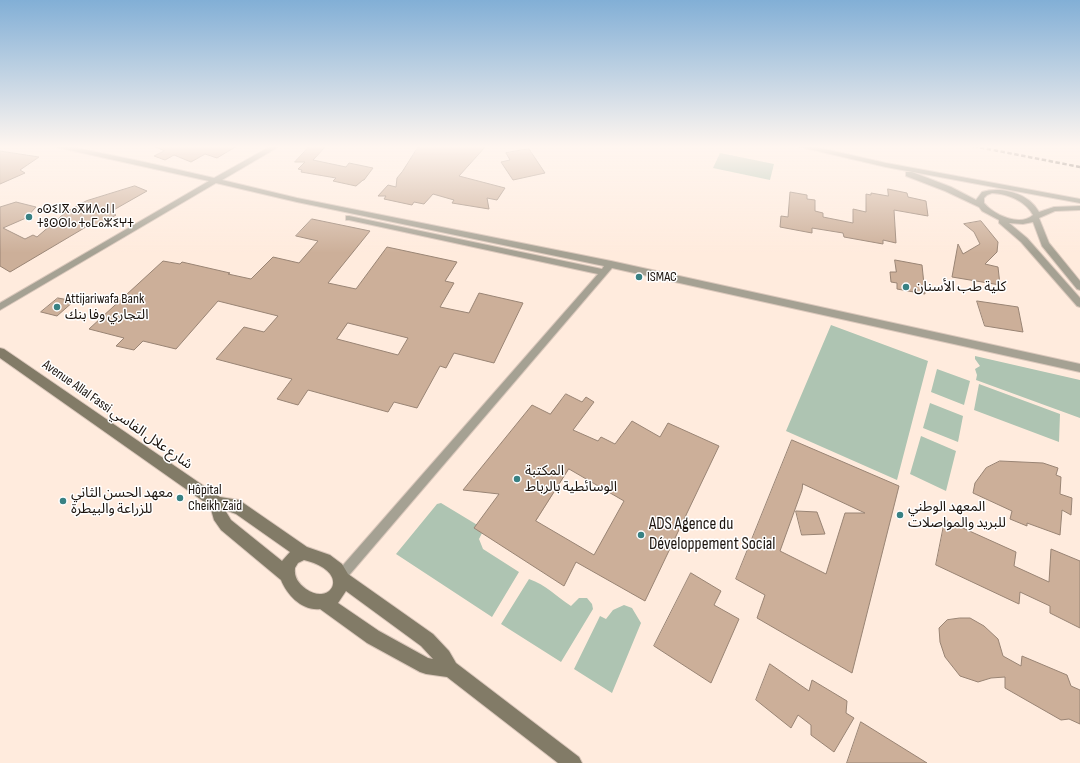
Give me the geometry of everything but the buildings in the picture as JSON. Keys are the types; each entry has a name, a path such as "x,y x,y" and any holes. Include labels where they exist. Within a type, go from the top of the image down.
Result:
{"street":[{"path":"0,307 213,182"},
{"path":"217,182 321,205 392,218 416,225 529,247 607,268 1080,368"},
{"path":"929,182 981,205 986,211 1010,226 1080,304"},
{"path":"965,182 1000,189 1080,201"},
{"path":"981,205 979,201 981,196 1000,189 1032,205 1045,244 1080,287"},
{"path":"995,216 1014,222 1023,222 1054,209 1080,208"},
{"path":"323,602 334,596 339,590 341,577 607,268"},
{"name":"Avenue Allal Fassi شارع علال الفاسي","path":"0,352 217,503"},
{"path":"450,669 426,666 373,636 323,602 312,601 303,597 295,591 286,574 220,519 217,512 217,503 234,505 241,508 304,553 326,560 336,569 341,577 428,640 443,657 450,669 573,763"},
{"path":"286,574 286,569 293,558 304,553"}],"green space":[{"path":"831,325 928,361 897,480 786,431"},
{"path":"975,356 1080,380 1080,418 976,380 977,375 975,369 980,366 975,359"},
{"path":"937,369 970,381 964,405 931,392"},
{"path":"979,384 1060,414 1059,442 974,410"},
{"path":"930,403 963,416 958,442 923,428"},
{"path":"921,436 956,451 946,491 910,474"},
{"path":"441,503 484,529 479,539 483,549 519,572 492,617 396,554 437,504"},
{"path":"529,579 546,588 571,606 579,598 587,598 592,604 593,609 561,662 501,624"},
{"path":"624,605 632,608 641,623 612,693 574,669 600,616 606,619 613,610"}],"place":[{"name":"ⴰⵙⵉⵏⴳ ⴰⴳⵍⴷⴰⵏ ⵏ ⵜⵓⵙⵙⵏⴰ ⵜⴰⵎⴰⵣⵉⵖⵜ","path":"29,217"},
{"name":"ISMAC","path":"639,277"},
{"name":"كلية طب الأسنان","path":"906,287"},
{"name":"Attijariwafa Bank التجاري وفا بنك","path":"57,307"},
{"name":"المكتبة الوسائطية بالرباط","path":"517,479"},
{"name":"Hôpital Cheikh Zaid","path":"180,498"},
{"name":"معهد الحسن الثاني للزراعة والبيطرة","path":"63,501"},
{"name":"المعهد الوطني للبريد والمواصلات","path":"900,515"},
{"name":"ADS Agence du Développement Social","path":"641,535"}]}
